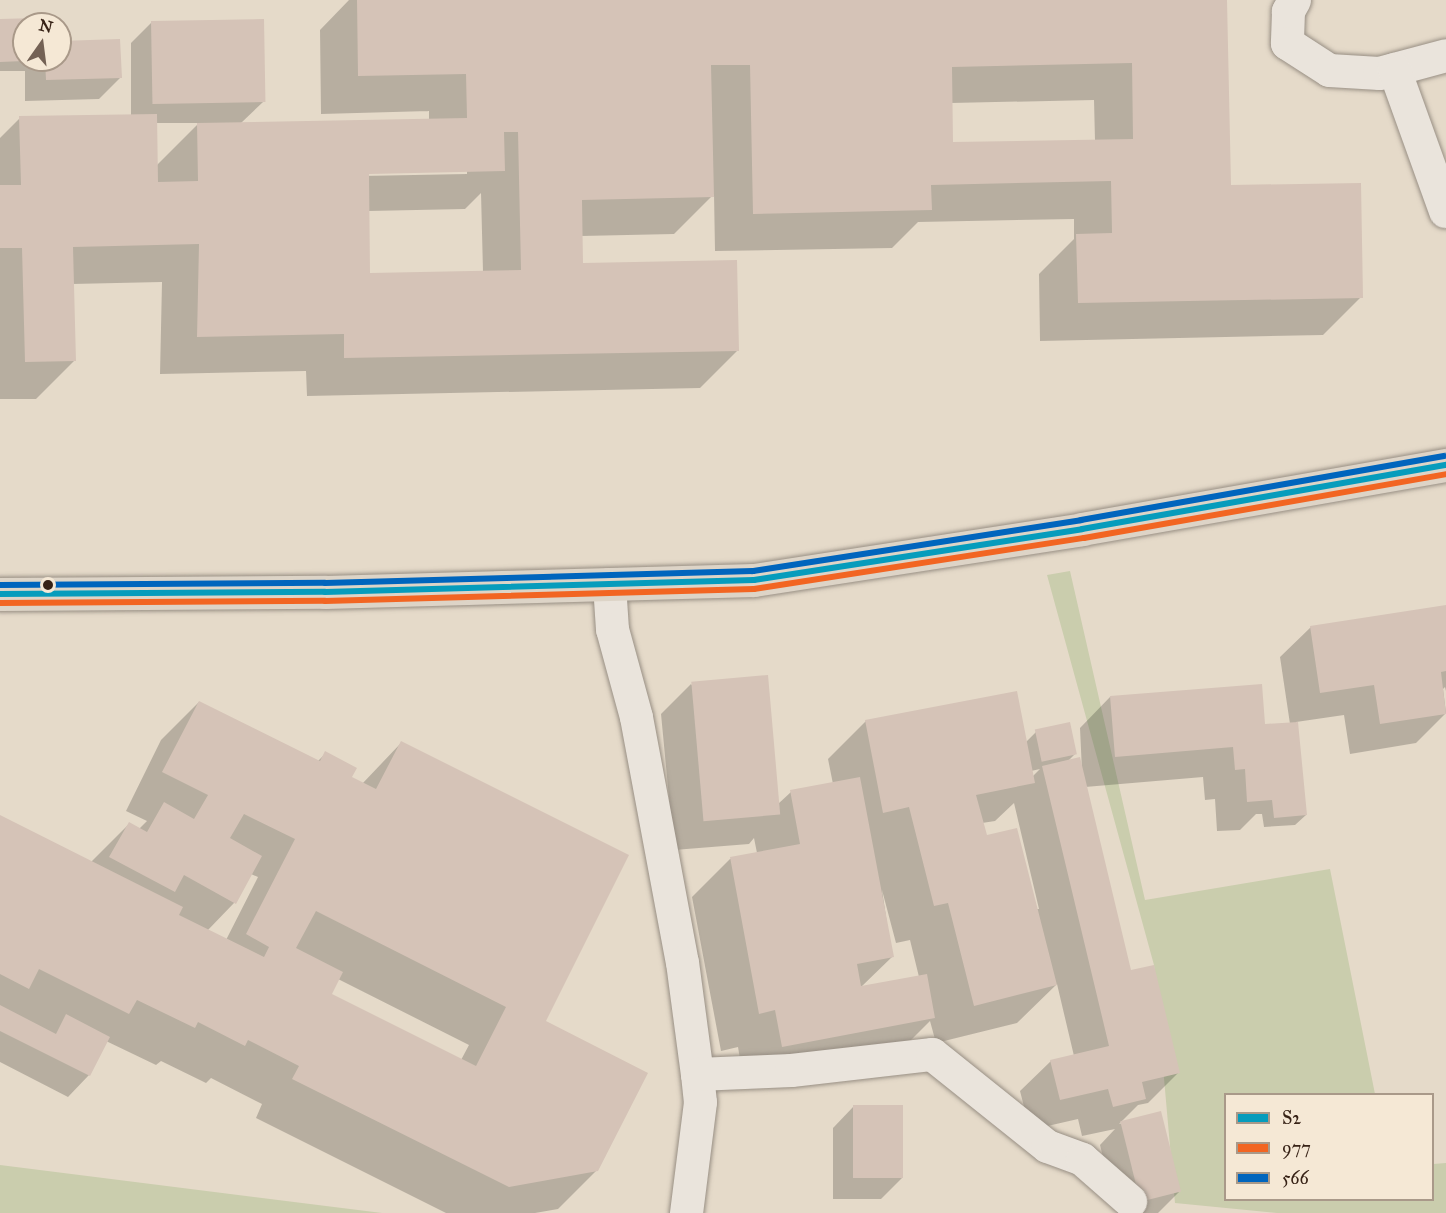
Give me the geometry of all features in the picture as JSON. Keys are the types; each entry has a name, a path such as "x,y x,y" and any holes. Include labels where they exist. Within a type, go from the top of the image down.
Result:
{"main road":[{"path":"0,594 609,584 777,576 1082,530 1446,465"}],"lane":[{"path":"1294,0 1288,11 1287,43 1329,70 1379,73 1394,69 1445,64"},
{"path":"1394,69 1445,211 1446,201"},
{"path":"609,584 612,629 636,717 682,962 697,1074 700,1102 686,1213"},
{"path":"697,1074 791,1070 932,1054 1047,1146 1082,1159 1130,1201"}],"green space":[{"path":"1070,571 1145,900 1330,869 1375,1093 1224,1093 1224,1201 1434,1201 1434,1164 1446,1163 1446,1213 1277,1213 1175,1203 1154,965 1047,575"},
{"path":"0,1165 382,1213 0,1213"}],"building":[{"path":"357,0 1227,0 1231,185 1361,183 1363,298 1078,303 1076,234 1112,233 1111,181 931,185 932,210 753,214 750,65 711,65 714,197 582,200 583,263 737,260 739,351 344,358 344,334 197,337 199,244 73,247 76,361 25,362 22,248 0,248 0,185 21,185 19,116 157,114 158,182 198,181 197,123 467,118 466,74 358,76","holes":["1132,63 1133,139 953,142 952,67","504,132 518,132 521,270 370,273 369,174 505,171"]},
{"path":"0,19 12,19 12,62 0,62"},
{"path":"264,19 265,102 152,104 151,21"},
{"path":"120,39 122,78 46,80 46,72 72,72 72,41"},
{"path":"1446,605 1446,671 1441,672 1446,714 1380,724 1374,685 1320,693 1310,626"},
{"path":"768,675 780,814 703,821 691,682"},
{"path":"1262,684 1265,724 1298,722 1307,815 1274,818 1272,800 1247,802 1245,769 1235,770 1233,747 1115,757 1110,696"},
{"path":"1017,691 1035,783 976,795 987,835 1017,828 1057,985 974,1006 948,903 934,906 909,807 883,813 865,720"},
{"path":"199,701 320,761 325,751 357,768 352,777 376,789 401,741 629,855 546,1021 648,1073 598,1171 509,1187 292,1079 299,1066 248,1040 245,1046 198,1022 195,1028 137,1000 129,1014 39,969 29,989 0,974 0,815 183,907 179,915 264,957 269,947 246,934 295,839 244,814 230,838 262,856 236,904 184,875 175,892 109,857 129,822 147,832 164,802 194,819 208,795 162,772","holes":["316,911 506,1007 476,1066 332,994 343,972 296,948"]},
{"path":"1070,722 1077,754 1042,762 1035,729"},
{"path":"1080,757 1131,970 1154,965 1180,1073 1142,1082 1146,1099 1113,1107 1108,1089 1060,1100 1050,1060 1109,1046 1042,766"},
{"path":"860,777 894,957 857,964 861,986 927,974 935,1018 782,1047 775,1010 759,1014 730,857 800,844 790,790"},
{"path":"0,1005 56,1034 66,1014 110,1037 90,1076 0,1031"},
{"path":"853,1105 903,1105 903,1178 853,1178"},
{"path":"1161,1111 1181,1192 1140,1202 1120,1121"}],"transit line":[{"name":"566","path":"0,585 325,583 753,571 1081,520 1444,456"},
{"name":"S2","path":"0,594 325,592 754,580 1082,529 1446,465"},
{"name":"977","path":"0,603 325,601 754,589 1084,538 1446,474"}]}
